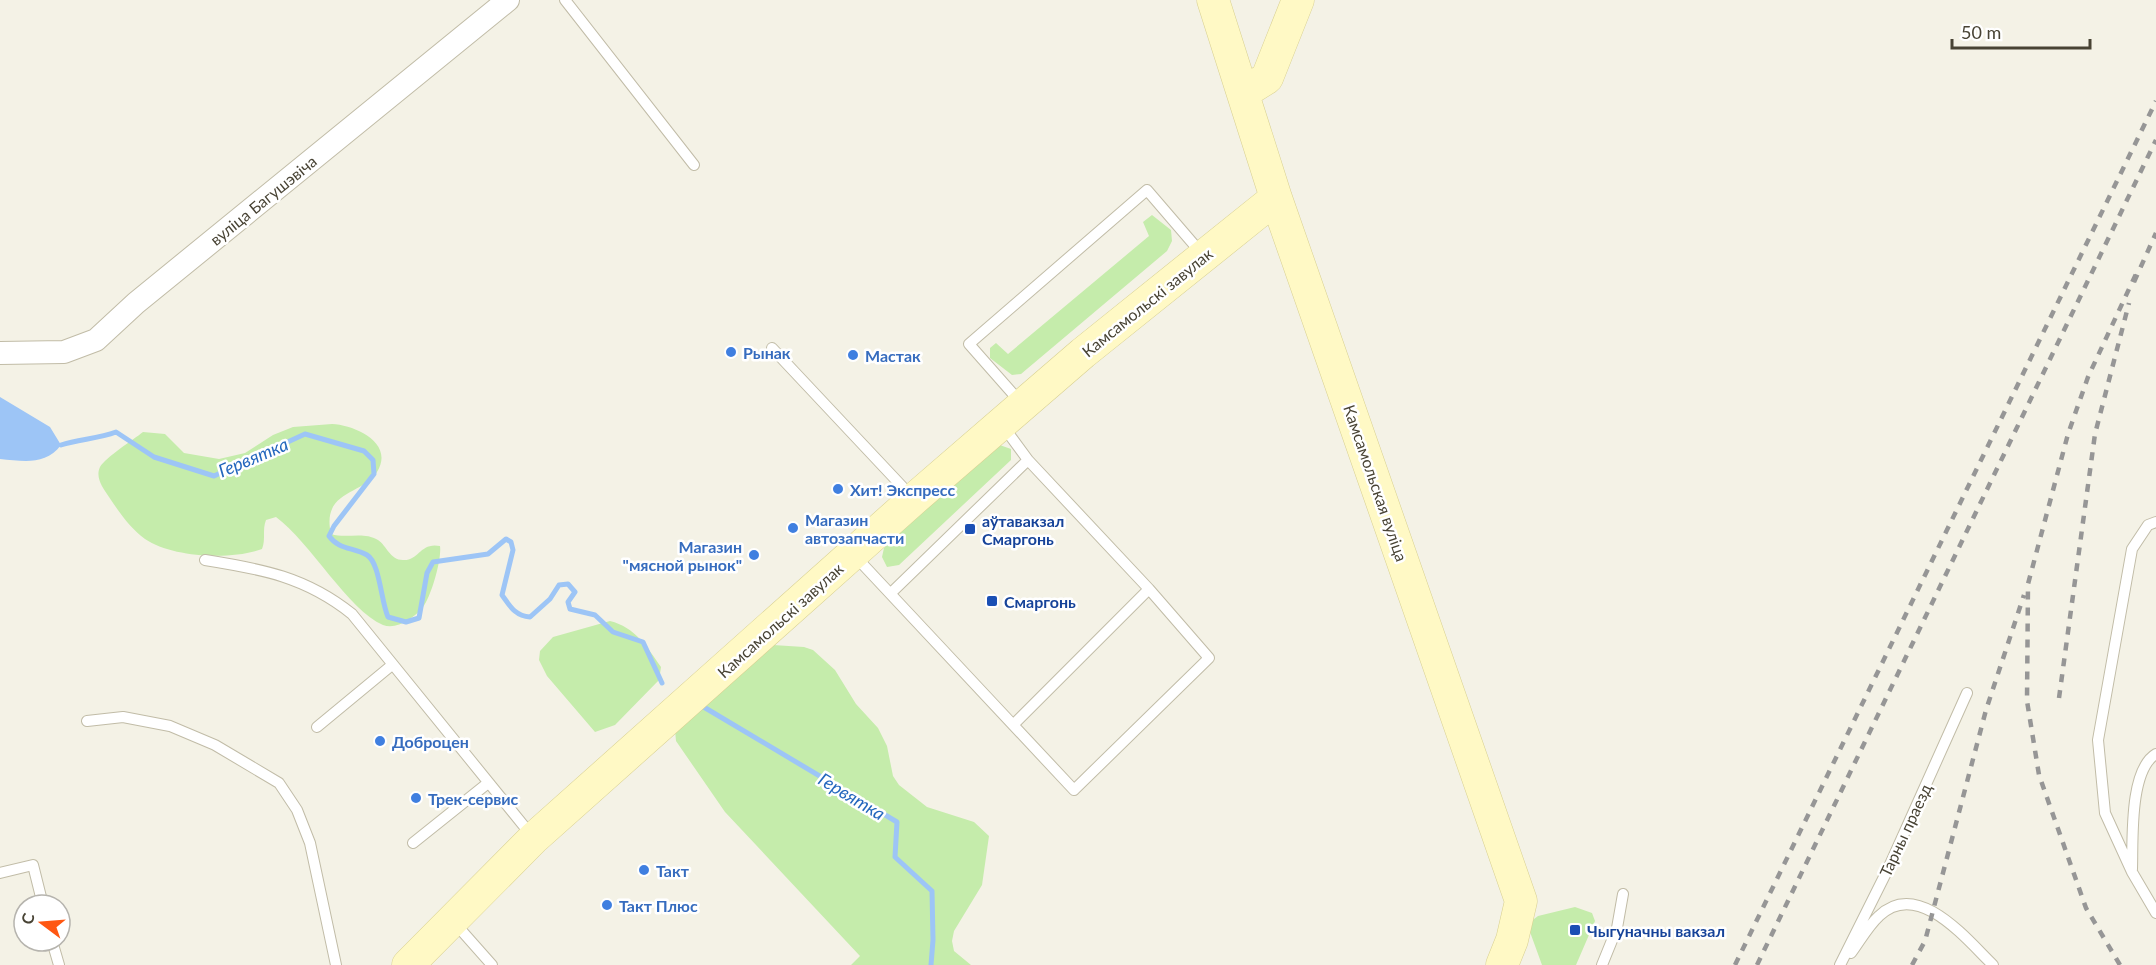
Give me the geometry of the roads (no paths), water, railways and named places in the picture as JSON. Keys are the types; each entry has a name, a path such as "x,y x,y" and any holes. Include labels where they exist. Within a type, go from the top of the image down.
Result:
{"street":[{"name":"вуліца Багушэвіча","path":"0,353 64,352 96,340 136,303 507,0"},
{"name":"Камсамольская вуліца","path":"1213,0 1276,198 1521,901 1505,964"},
{"path":"1243,93 1267,78 1298,0"},
{"name":"Камсамольскі завулак","path":"408,965 451,919 534,838 914,499 1012,414 1276,198"}],"lane":[{"path":"565,0 694,165"},
{"path":"853,555 1074,790 1209,658 1149,589 1028,460 1012,414 969,344 1147,190 1204,256"},
{"path":"772,348 914,499"},
{"path":"891,593 1028,460"},
{"path":"2156,522 2148,525 2132,549 2098,740 2105,813 2132,872 2156,913"},
{"path":"205,560 262,568 331,597 352,614 534,838"},
{"path":"1013,725 1149,589"},
{"path":"317,727 392,665"},
{"name":"Тарны праезд","path":"1841,965 1888,869 1967,693"},
{"path":"87,721 123,717 170,726 215,745 279,783 297,810 310,843 336,965"},
{"path":"2132,872 2138,782 2156,754"},
{"path":"413,843 488,783"},
{"path":"0,873 33,865 40,893"},
{"path":"1602,965 1617,928 1623,894"},
{"path":"1841,965 1878,916 1897,906 1918,905 1934,910 1993,965"},
{"path":"451,919 492,965"}],"water":[{"path":"0,397 50,427 61,445 55,452 33,461 0,459"}],"waterway":[{"name":"Гервятка","path":"61,445 116,432 154,457 214,476 305,434 364,451 373,460 374,474 334,526 329,536 337,544 362,552 371,559 378,574 388,617 406,622 419,618 427,573 433,562 488,554 506,539 511,542 513,550 502,595 513,610 520,615 530,617 550,599 559,585 568,584 575,592 568,602 570,609 595,615 613,632 643,642 662,683"},
{"name":"Гервятка","path":"702,706 897,822 895,857 932,891 931,965"}],"railway":[{"path":"1735,965 2156,101"},
{"path":"1757,965 2156,140"},
{"path":"2134,282 2156,233"},
{"path":"2120,965 2086,908 2039,775 2027,701 2028,584 2068,434 2088,377 2136,274"},
{"path":"2059,698 2095,434 2129,303"},
{"path":"1912,965 1925,941 1986,710 2024,595"}],"place":[{"name":"Рынак","path":"731,352"},
{"name":"Мастак","path":"853,355"},
{"name":"Хит! Экспресс","path":"838,489"},
{"name":"Магазин автозапчасти","path":"793,528"},
{"name":"аўтавакзал Смаргонь","path":"970,529"},
{"name":"Магазин \"мясной рынок\"","path":"754,555"},
{"name":"Смаргонь","path":"992,601"},
{"name":"Доброцен","path":"380,741"},
{"name":"Трек-сервис","path":"416,798"},
{"name":"Такт","path":"644,870"},
{"name":"Такт Плюс","path":"607,905"},
{"name":"Чыгуначны вакзал","path":"1575,930"}]}
